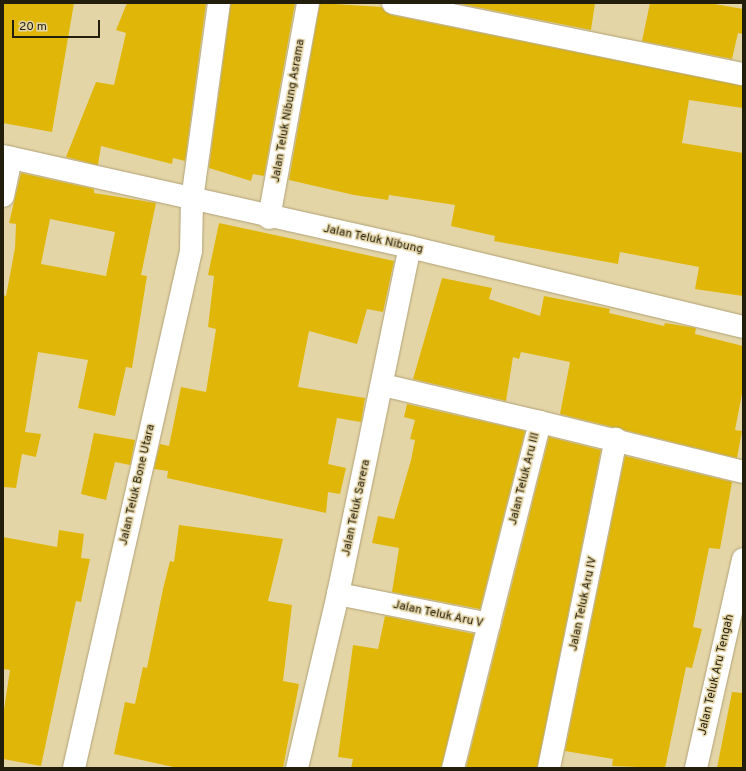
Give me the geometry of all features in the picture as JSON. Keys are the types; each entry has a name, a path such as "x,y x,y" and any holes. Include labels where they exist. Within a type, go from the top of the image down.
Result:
{"street":[{"name":"Jalan Teluk Bone Utara","path":"74,768 191,251 192,200 219,3"},
{"name":"Jalan Teluk Nibung Asrama","path":"269,218 308,3"},
{"path":"393,3 743,74"},
{"name":"Jalan Teluk Nibung","path":"7,157 269,218 410,247 743,328"},
{"path":"3,196 7,157"},
{"name":"Jalan Teluk Sarera","path":"297,768 338,594 383,385 410,247"},
{"name":"Jalan Teluk Aru III","path":"383,385 540,422 489,624"},
{"path":"540,422 616,439 743,472"},
{"name":"Jalan Teluk Aru IV","path":"549,768 616,439"},
{"name":"Jalan Teluk Aru Tengah","path":"696,768 743,559"},
{"name":"Jalan Teluk Aru V","path":"338,594 489,624 453,768"}],"building":[{"path":"3,3 74,3 52,132 3,123"},
{"path":"127,3 206,3 185,161 173,158 172,164 101,146 98,165 66,157 96,82 114,85 126,33 116,30"},
{"path":"231,3 295,3 264,176 253,174 251,181 209,168"},
{"path":"320,3 381,7 391,15 743,86 743,108 689,100 682,143 743,153 743,296 695,289 699,267 620,252 618,264 494,241 495,236 451,226 455,205 389,195 388,200 354,195 289,180"},
{"path":"456,3 595,3 591,30"},
{"path":"650,3 709,3 743,9 743,34 738,33 732,59 642,41"},
{"path":"21,173 94,189 94,193 156,203 141,275 147,276 132,368 126,367 115,416 78,408 88,360 38,352 25,432 41,434 36,457 22,454 16,488 3,487 3,295 6,296 15,248 16,224 9,223","holes":["50,219 115,232 106,276 41,264"]},
{"path":"219,223 394,261 383,312 367,309 357,344 309,331 298,387 365,398 361,422 337,418 328,464 346,468 340,494 328,492 326,513 167,478 168,471 154,469 160,444 169,446 181,387 206,392 216,329 208,327 214,276 208,275"},
{"path":"442,278 492,288 489,299 540,316 544,296 610,309 609,313 664,326 665,323 696,328 695,334 743,346 743,389 735,430 742,431 737,458 560,414 570,362 521,352 519,359 513,357 506,401 413,379"},
{"path":"407,404 525,431 480,609 392,592 399,548 372,543 378,516 394,519 411,460 415,440 410,439 415,420 404,417"},
{"path":"94,433 135,440 130,465 115,462 106,500 81,494"},
{"path":"549,437 601,450 537,768 466,768"},
{"path":"625,456 732,482 720,549 709,548 693,627 702,629 692,668 686,667 665,768 612,766 613,759 565,751"},
{"path":"179,525 283,539 268,601 292,605 283,681 299,684 283,768 178,768 114,754 125,702 135,704 143,667 147,668 170,561 174,562"},
{"path":"59,530 84,534 81,558 90,559 81,602 76,601 41,766 3,759 3,716 10,670 3,669 3,537 57,547"},
{"path":"385,616 474,634 441,768 351,768 353,759 338,757 353,645 378,649"},
{"path":"732,692 743,693 743,768 717,768"}]}
